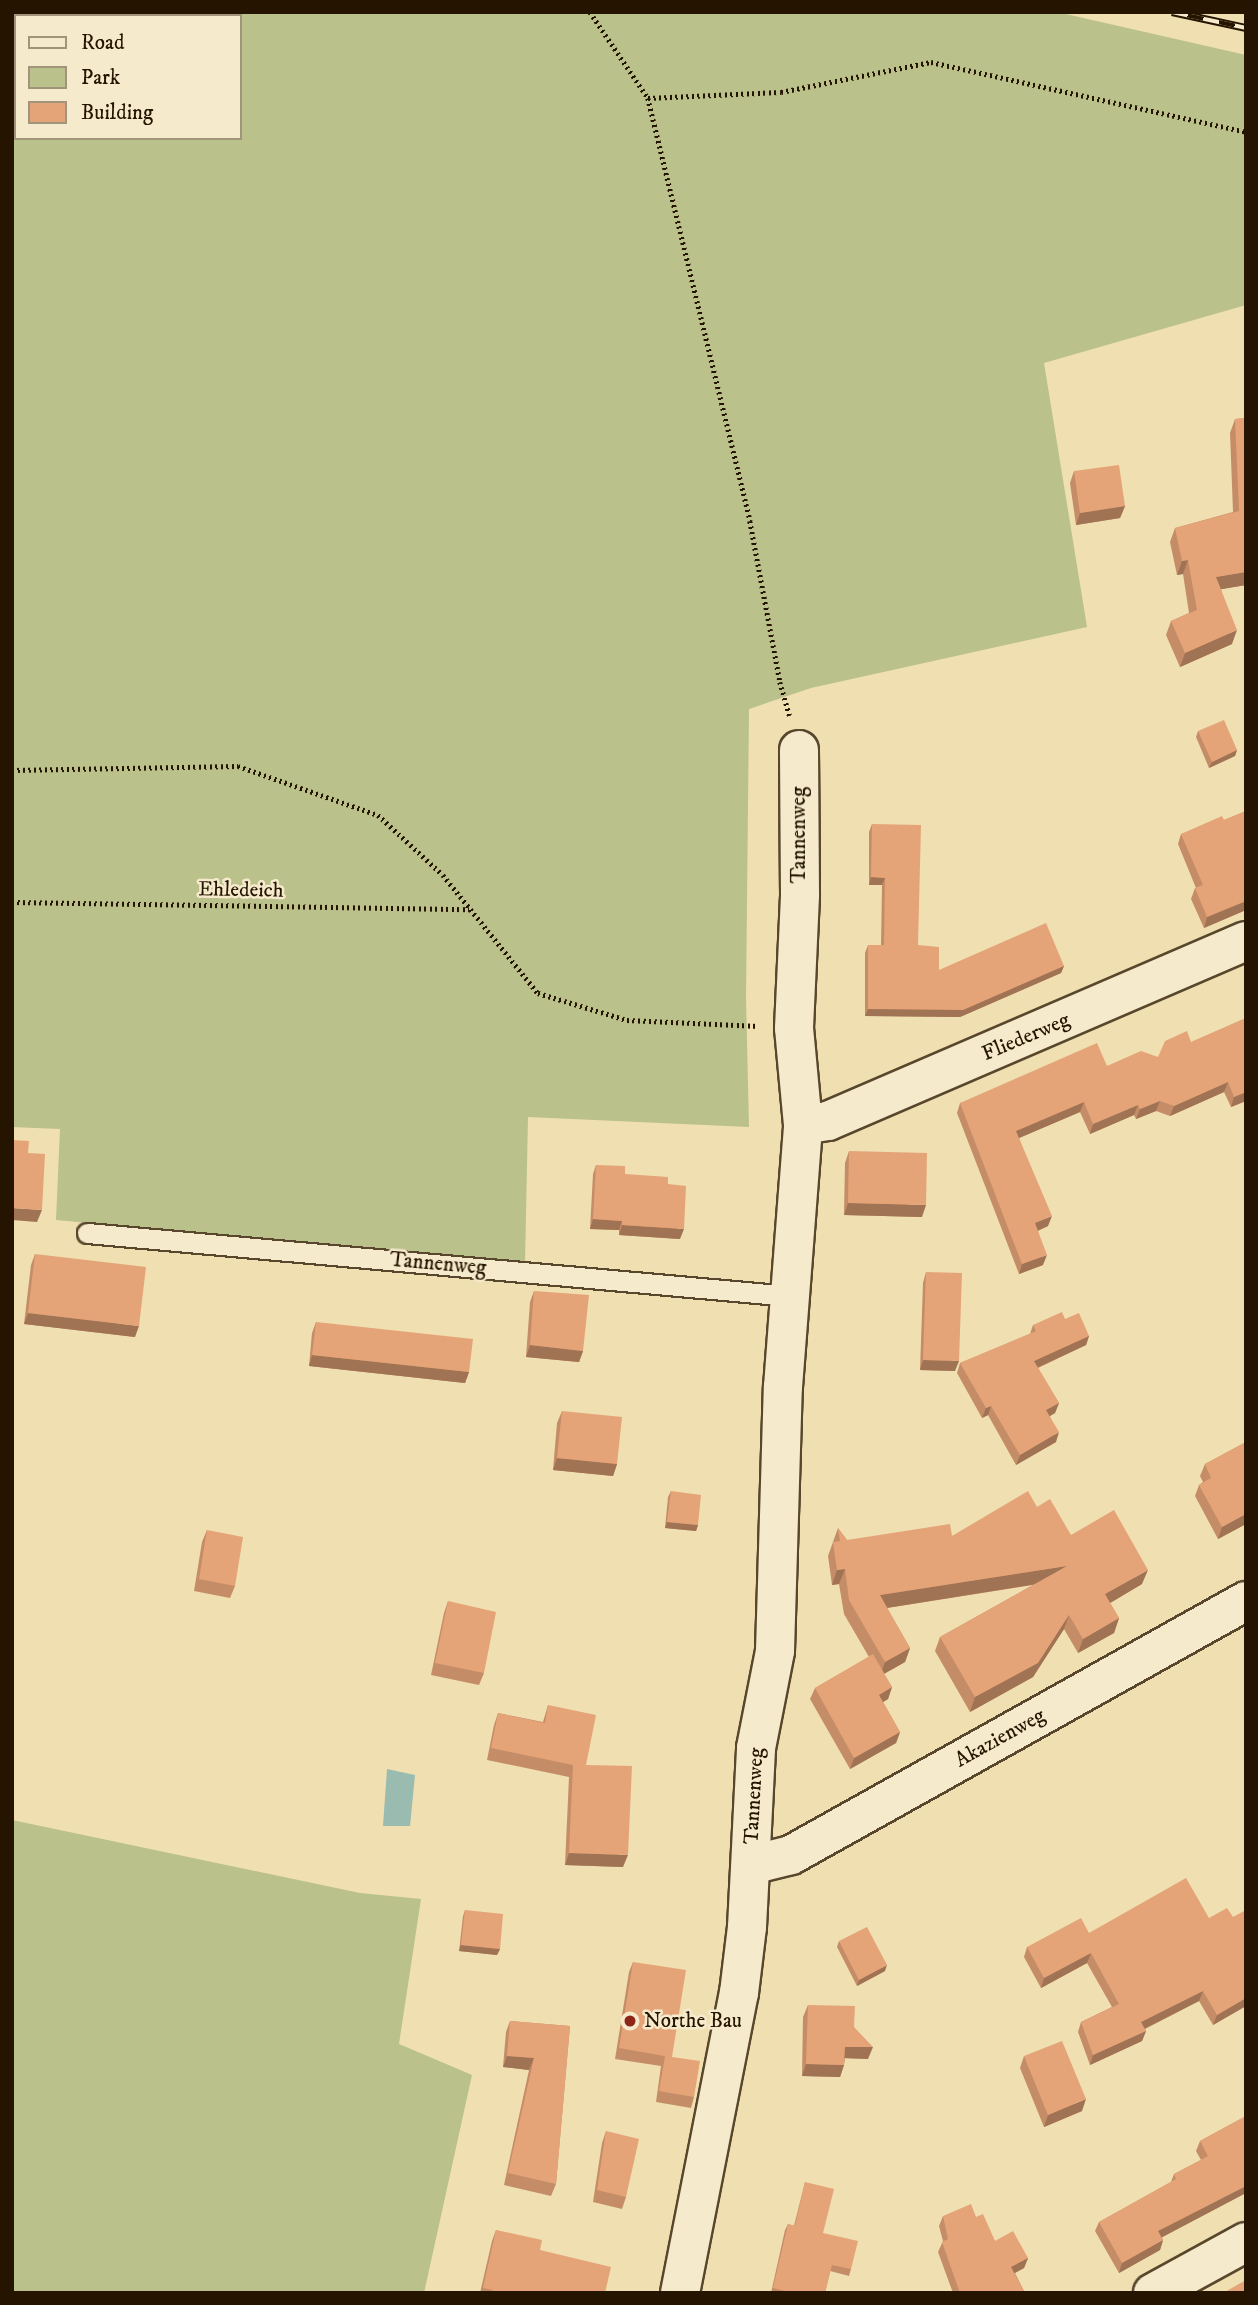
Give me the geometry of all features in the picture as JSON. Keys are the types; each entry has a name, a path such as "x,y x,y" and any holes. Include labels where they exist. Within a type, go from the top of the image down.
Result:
{"street":[{"name":"Tannenweg","path":"680,2293 739,1993 751,1865 756,1748 775,1651 783,1387 803,1125 794,1028 800,894 799,750"},
{"name":"Fliederweg","path":"803,1125 828,1121 1246,941"},
{"name":"Akazienweg","path":"751,1865 791,1854 1246,1601"},
{"path":"1153,2293 1246,2242"}],"lane":[{"name":"Tannenweg","path":"86,1233 790,1296"}],"path":[{"path":"590,12 648,98 750,521 780,682 799,750"},
{"path":"648,98 781,92 931,62 1246,132"},
{"path":"12,770 238,766 378,815 443,875 538,993 627,1020 794,1028"},
{"name":"Ehledeich","path":"12,902 470,909"}],"green space":[{"path":"12,12 1057,12 1246,55 1246,305 1044,363 1087,627 811,688 749,709 746,998 749,1127 528,1117 525,1263 56,1220 60,1129 12,1127"},
{"path":"12,1820 360,1893 421,1899 399,2044 472,2075 424,2293 12,2293"}],"water":[{"path":"387,1769 415,1775 410,1826 383,1826"}],"building":[{"path":"1246,418 1246,572 1216,577 1237,630 1185,653 1171,621 1197,610 1188,560 1182,561 1175,528 1239,511 1235,419"},
{"path":"1119,465 1125,506 1080,513 1074,471"},
{"path":"1224,720 1237,750 1212,762 1198,731"},
{"path":"1246,811 1246,901 1207,917 1195,888 1203,885 1181,834 1222,816 1224,820"},
{"path":"872,824 921,825 918,945 939,947 939,970 1046,923 1064,966 963,1010 868,1009 868,945 884,945 885,878 871,877"},
{"path":"1246,1018 1246,1092 1234,1097 1228,1082 1174,1106 1160,1101 1140,1109 1138,1105 1093,1124 1084,1102 1016,1131 1052,1216 1035,1223 1047,1255 1022,1264 960,1103 1097,1043 1107,1066 1141,1051 1158,1057 1165,1041 1187,1031 1191,1042"},
{"path":"12,1140 29,1141 28,1153 45,1154 42,1210 12,1208"},
{"path":"849,1151 927,1153 926,1205 848,1203"},
{"path":"596,1165 625,1166 625,1174 668,1177 668,1184 686,1186 684,1229 622,1225 622,1221 593,1219"},
{"path":"35,1254 146,1267 139,1326 28,1313"},
{"path":"926,1272 962,1273 959,1361 923,1360"},
{"path":"534,1291 589,1295 583,1351 530,1345"},
{"path":"1062,1312 1065,1319 1079,1313 1089,1336 1034,1361 1059,1403 1046,1410 1059,1432 1020,1455 991,1406 986,1408 960,1363 1036,1331 1033,1325"},
{"path":"316,1322 473,1339 469,1372 312,1355"},
{"path":"562,1411 622,1417 617,1464 557,1458"},
{"path":"1246,1442 1246,1514 1222,1527 1199,1485 1211,1478 1205,1464"},
{"path":"671,1491 701,1495 698,1525 667,1522"},
{"path":"1028,1491 1037,1507 1050,1499 1071,1535 1114,1510 1148,1570 1105,1594 1119,1618 1083,1639 1069,1615 1038,1663 975,1697 940,1637 1067,1566 880,1595 910,1648 885,1662 849,1600 845,1569 837,1570 833,1542 840,1541 838,1528 847,1540 950,1524 952,1536"},
{"path":"207,1530 243,1537 235,1586 199,1579"},
{"path":"448,1601 496,1612 484,1673 435,1663"},
{"path":"873,1654 892,1687 879,1695 900,1732 854,1758 815,1688"},
{"path":"548,1705 596,1715 586,1765 632,1766 628,1855 569,1853 573,1765 491,1748 498,1713 545,1723"},
{"path":"1186,1878 1209,1918 1227,1908 1233,1917 1244,1911 1246,1914 1246,1998 1217,2015 1203,1991 1141,2022 1146,2031 1093,2055 1081,2022 1119,2004 1091,1953 1044,1978 1027,1947 1081,1918 1089,1933"},
{"path":"465,1910 503,1914 500,1949 461,1945"},
{"path":"867,1927 887,1965 859,1980 839,1941"},
{"path":"633,1962 686,1970 672,2057 700,2061 694,2097 659,2091 665,2056 619,2048"},
{"path":"808,2005 855,2006 854,2027 873,2047 845,2047 844,2065 806,2064"},
{"path":"510,2021 570,2026 556,2184 508,2173 534,2058 507,2056"},
{"path":"1062,2041 1086,2099 1048,2115 1024,2056"},
{"path":"1246,2116 1246,2186 1158,2231 1163,2240 1122,2263 1099,2222 1176,2179 1174,2174 1208,2156 1200,2141"},
{"path":"606,2131 639,2139 626,2197 597,2190"},
{"path":"805,2182 834,2189 823,2233 858,2241 851,2269 832,2265 825,2293 793,2293 773,2288 788,2224 795,2226"},
{"path":"971,2204 976,2217 983,2214 995,2241 1013,2231 1028,2258 1011,2267 1025,2293 960,2293 942,2242 948,2239 943,2216"},
{"path":"496,2230 542,2240 540,2250 611,2267 605,2293 492,2293 493,2290 483,2288"},
{"path":"1246,2280 1246,2293 1223,2293"}],"railway":[{"path":"1172,12 1246,28"}],"place":[{"name":"Northe Bau","path":"630,2021"}]}
